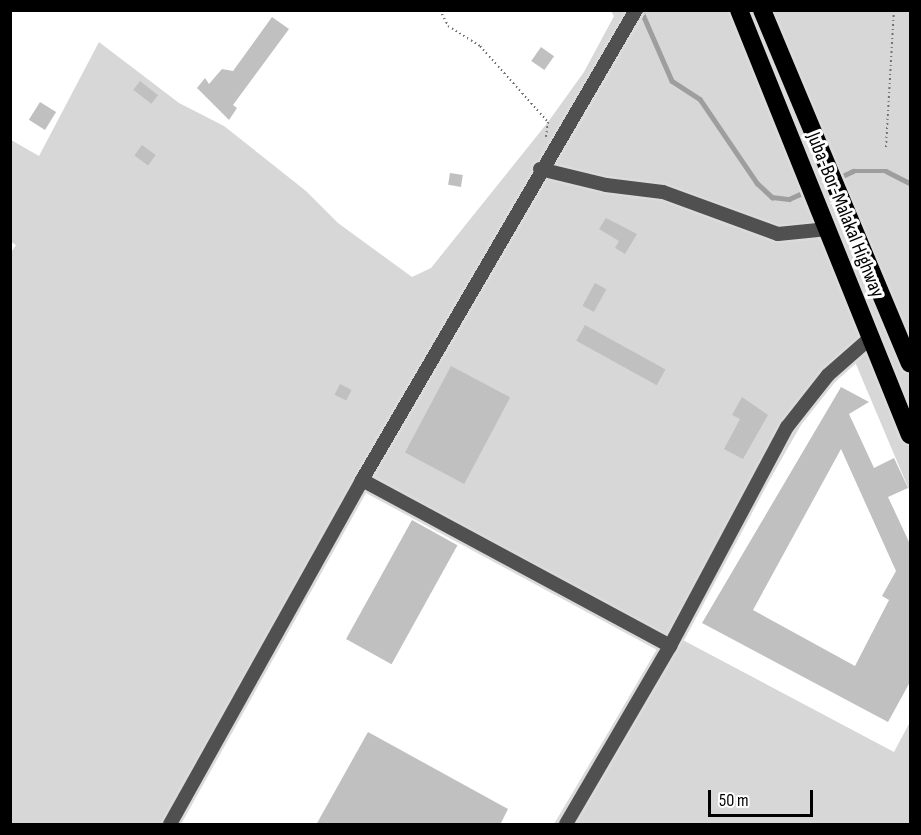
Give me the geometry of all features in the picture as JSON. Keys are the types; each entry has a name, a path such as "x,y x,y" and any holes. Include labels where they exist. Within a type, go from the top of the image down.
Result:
{"highway":[{"name":"Juba-Bor-Malakal Highway","path":"739,10 910,435"},
{"name":"Juba-Bor-Malakal Highway","path":"762,10 910,363"}],"street":[{"path":"170,825 362,480 540,169 636,10"},
{"path":"540,169 606,185 663,192 778,234 825,221"},
{"path":"566,825 670,646 787,427 828,375 870,339"},
{"path":"362,480 670,646"}],"path":[{"path":"440,10 448,26 480,46 548,122 540,169"},
{"path":"886,147 894,10"}],"shaded area":[{"path":"611,11 910,11 910,492 855,362 829,376 679,638 894,752 910,722 910,824 554,824 660,646 365,486 178,824 11,824 10,254 16,245 11,242 11,140 39,156 99,42 179,103 224,126 306,191 338,223 412,277 431,268 548,122 584,72 614,16"}],"building":[{"path":"272,17 289,29 233,105 237,108 229,120 197,88 205,78 209,84 222,69 233,71"},
{"path":"541,47 554,56 544,70 531,61"},
{"path":"140,81 158,95 151,104 133,90"},
{"path":"40,102 56,112 45,130 29,120"},
{"path":"142,145 156,155 148,166 134,156"},
{"path":"450,173 463,175 461,187 448,185"},
{"path":"606,218 637,234 625,254 615,248 619,241 599,229"},
{"path":"595,283 606,289 594,312 582,306"},
{"path":"585,325 665,370 657,385 576,341"},
{"path":"451,366 510,397 464,484 405,453"},
{"path":"340,384 352,390 346,401 335,395"},
{"path":"841,387 869,402 849,414 874,468 894,458 908,488 888,497 910,544 910,682 888,722 702,623","holes":["841,449 896,571 882,596 889,600 855,666 753,610"]},
{"path":"742,397 768,415 743,459 724,449 740,419 732,415"},
{"path":"412,520 457,545 392,664 346,639"},
{"path":"368,732 508,809 500,825 316,825"}],"waterway":[{"path":"641,10 672,81 700,99 757,183 772,197 789,199 807,191"},
{"path":"836,179 853,171 886,171 910,183"}]}
